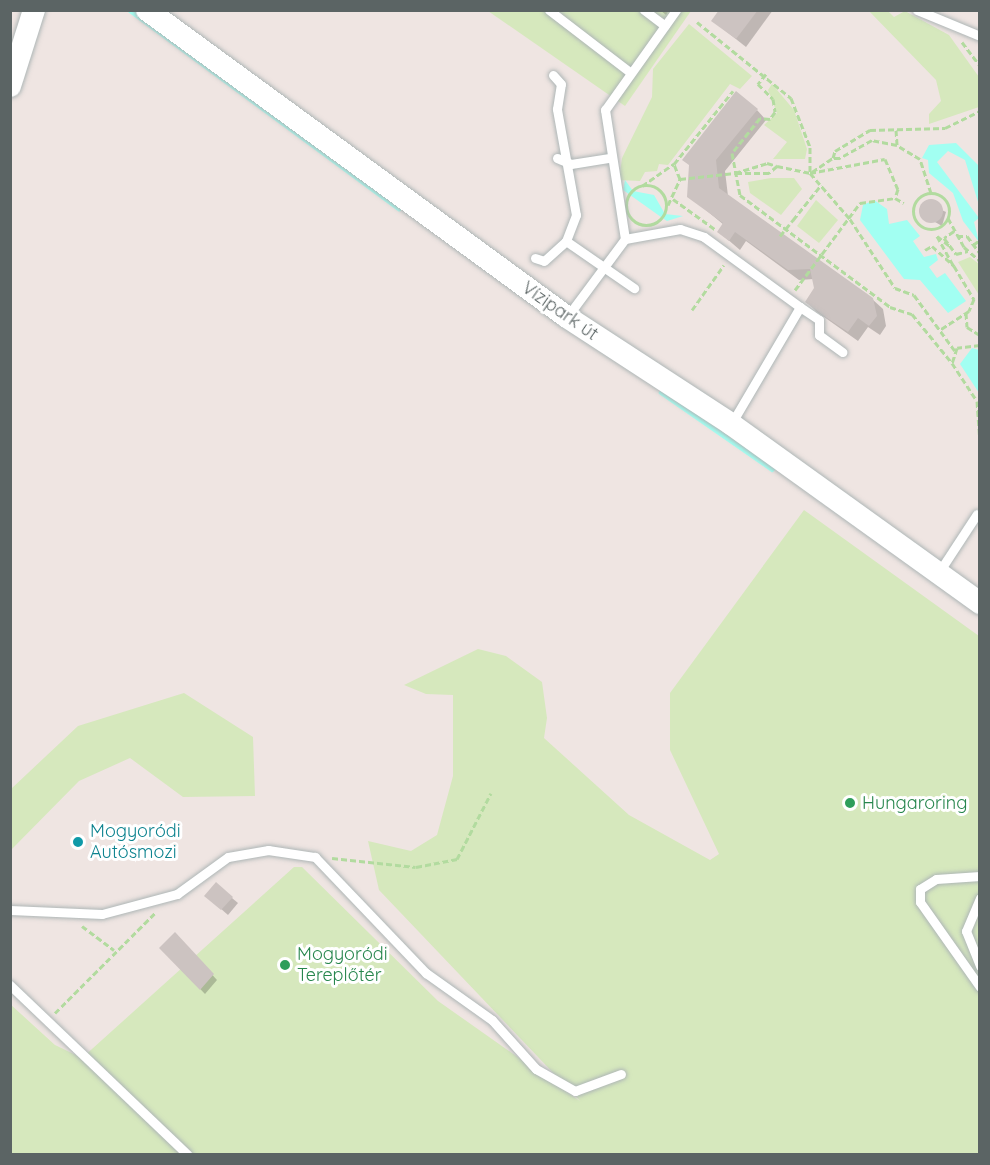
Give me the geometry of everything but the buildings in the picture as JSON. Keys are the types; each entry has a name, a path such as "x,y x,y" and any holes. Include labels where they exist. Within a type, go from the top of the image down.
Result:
{"street":[{"path":"10,86 34,10"},
{"name":"Vízipark út","path":"147,10 567,317 731,424 980,603"}],"lane":[{"path":"549,10 631,73"},
{"path":"644,10 665,26"},
{"path":"567,317 624,238 610,158 605,110 675,10"},
{"path":"917,10 980,36"},
{"path":"534,258 544,261 566,241 576,215 571,164 557,109 561,84 553,75"},
{"path":"557,158 571,164 610,158"},
{"path":"624,238 693,231 819,320 819,335 842,352"},
{"path":"566,241 634,288"},
{"path":"731,424 800,307"},
{"path":"938,574 977,514"},
{"path":"10,910 102,914 177,894 228,857 268,850 315,856 426,973 492,1020 536,1069 576,1091 621,1074"},
{"path":"980,876 936,879 920,889 920,902 980,987"},
{"path":"980,898 966,931 980,966"},
{"path":"10,984 187,1155"}],"path":[{"path":"697,22 766,74 798,108 813,160 810,173"},
{"path":"948,24 980,66"},
{"path":"766,74 758,84 773,99 774,117 760,118 732,153 740,195 890,307 912,314 952,363 976,401 980,443"},
{"path":"642,186 674,164 733,91"},
{"path":"833,158 860,134 945,128 980,111"},
{"path":"896,130 897,145"},
{"path":"860,134 863,144"},
{"path":"810,173 833,158 863,144 897,145 920,159 931,193 947,201 948,218 954,231 968,251 980,261"},
{"path":"735,173 744,166 777,166 810,173 885,159 898,189 895,198"},
{"path":"668,205 680,179 674,164"},
{"path":"680,179 735,173 769,173 777,166"},
{"path":"810,173 850,219 895,288 914,295 955,351 952,363"},
{"path":"780,236 821,185"},
{"path":"634,186 657,191 668,205 669,211 662,220"},
{"path":"931,193 916,202 915,219 929,228 948,218"},
{"path":"789,298 860,203 895,198 904,203"},
{"path":"954,231 944,238 956,254 968,251"},
{"path":"940,330 966,313 974,298 937,236 950,246"},
{"path":"957,236 967,236 980,253"},
{"path":"973,245 980,240"},
{"path":"925,250 932,246 954,266"},
{"path":"692,310 722,268"},
{"path":"966,313 967,327 980,335"},
{"path":"955,351 980,345"},
{"path":"315,856 416,867 457,859 491,793"},
{"path":"45,1017 62,1010 114,950 177,894"},
{"path":"67,914 114,950"}],"green space":[{"path":"488,11 691,11 625,106"},
{"path":"869,11 888,11 894,17 905,11 949,35 979,77 979,107 929,124 929,114 941,101 936,80"},
{"path":"689,24 752,76 740,89 730,84 668,165 659,164 657,171 645,172 640,181 619,180 622,158 652,97 653,69"},
{"path":"772,84 794,110 807,149 805,159 773,159 787,142 764,125 777,113 768,90"},
{"path":"771,178 794,178 802,189 781,215 750,193 748,182"},
{"path":"816,200 838,220 819,243 797,226"},
{"path":"970,257 979,264 979,295 958,262"},
{"path":"804,510 979,636 979,1154 11,1154 10,1004 55,1045 82,1058 294,867 302,867 438,1001 580,1101 379,890 368,841 411,851 437,835 453,776 453,695 426,694 404,685 478,649 506,656 542,682 547,718 544,738 629,815 710,860 719,854 670,750 670,693"},
{"path":"184,693 253,737 255,796 183,797 130,758 79,781 11,850 11,789 78,726"}],"water":[{"path":"956,143 979,166 979,205 965,160 948,151 937,162 979,218 974,222 979,242 963,221 953,193 929,173 928,160 922,158 929,145"},
{"path":"625,180 633,191 654,195 665,214 683,216 667,221 623,190"},
{"path":"874,200 887,209 889,224 907,220 920,236 913,241 924,257 936,254 938,260 929,267 937,278 945,273 966,301 948,313 920,280 904,279 860,220 863,205"},
{"path":"972,348 979,350 979,393 960,364"}],"waterway":[{"path":"130,10 399,208"},
{"path":"661,392 772,469"}],"place":[{"name":"Hungaroring","path":"850,803"},
{"name":"Mogyoródi Autósmozi","path":"78,842"},
{"name":"Mogyoródi Tereplőtér","path":"285,965"}]}
